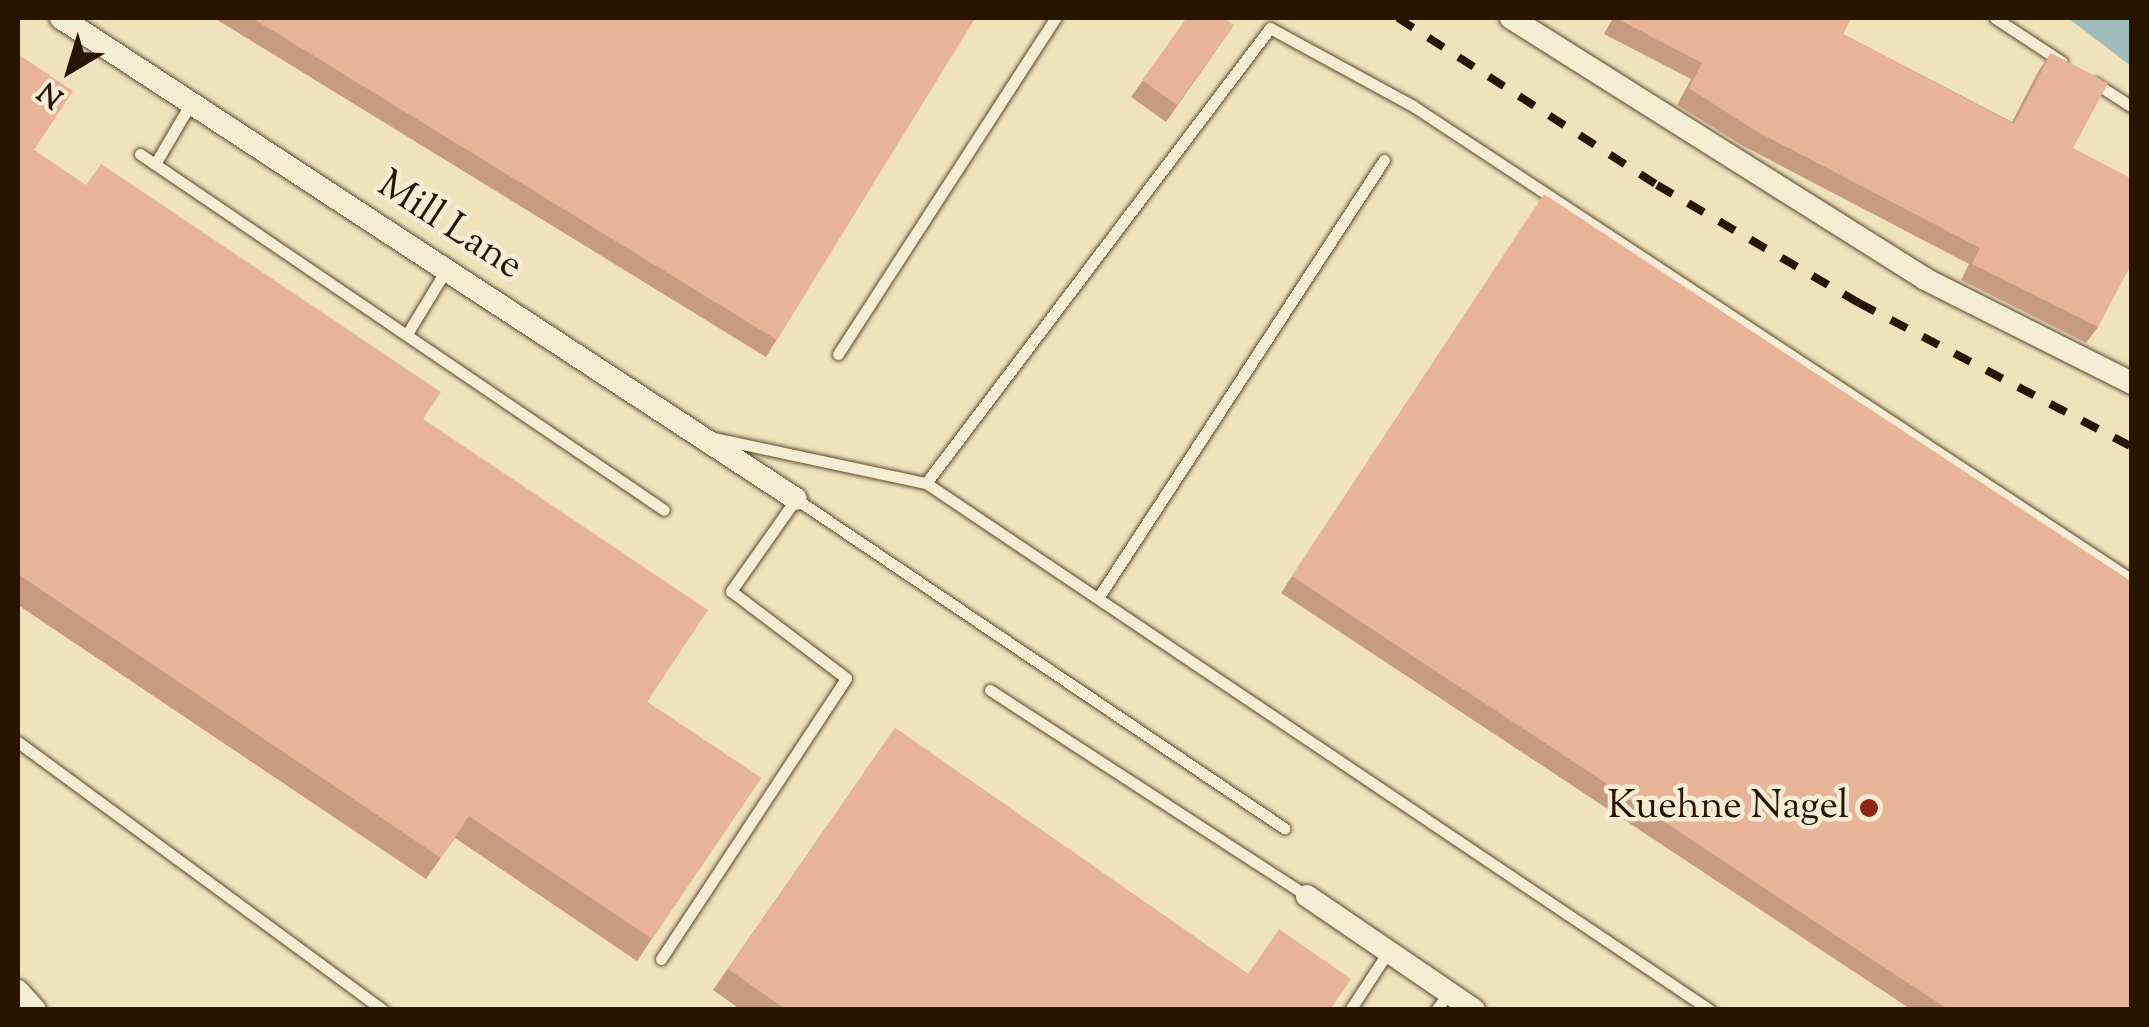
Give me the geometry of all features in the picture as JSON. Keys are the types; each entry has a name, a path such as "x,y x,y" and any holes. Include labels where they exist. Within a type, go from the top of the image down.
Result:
{"street":[{"name":"Mill Lane","path":"62,18 796,499"},
{"path":"1511,18 1925,279 2132,383"},
{"path":"1307,896 1388,952 1442,1001 1474,1010"},
{"path":"18,992 35,1010"}],"lane":[{"path":"838,354 1055,18"},
{"path":"1995,18 2069,66"},
{"path":"926,482 1270,28 1413,106 2132,580"},
{"path":"2084,76 2132,107"},
{"path":"155,164 190,103"},
{"path":"140,154 664,510"},
{"path":"1098,598 1384,160"},
{"path":"407,334 446,270"},
{"path":"694,434 926,482 1710,1010"},
{"path":"661,959 846,678 731,591 796,499 1284,828"},
{"path":"990,690 1307,896"},
{"path":"18,742 384,1010"},
{"path":"1350,1010 1388,952"}],"water":[{"path":"2068,18 2131,18 2131,66"}],"building":[{"path":"252,18 975,18 777,340"},
{"path":"1187,18 1223,18 1234,25 1177,105 1142,80"},
{"path":"1616,18 1851,18 1843,34 2014,124 2051,53 2108,83 2073,148 2132,179 2132,263 2098,327 1972,264 1980,248 1754,130 1689,88 1702,63"},
{"path":"18,54 73,91 34,150 86,185 101,164 441,392 423,419 708,610 647,702 761,778 652,939 469,816 441,858 18,574"},
{"name":"Kuehne Nagel","path":"1544,194 2132,582 2132,1010 1949,1010 1292,576"},
{"path":"895,728 1248,974 1279,929 1351,979 1330,1010 787,1010 728,969"}],"railway":[{"path":"1398,18 1657,185 1859,303 2132,447"}],"place":[{"name":"Kuehne Nagel","path":"1869,808"}]}
